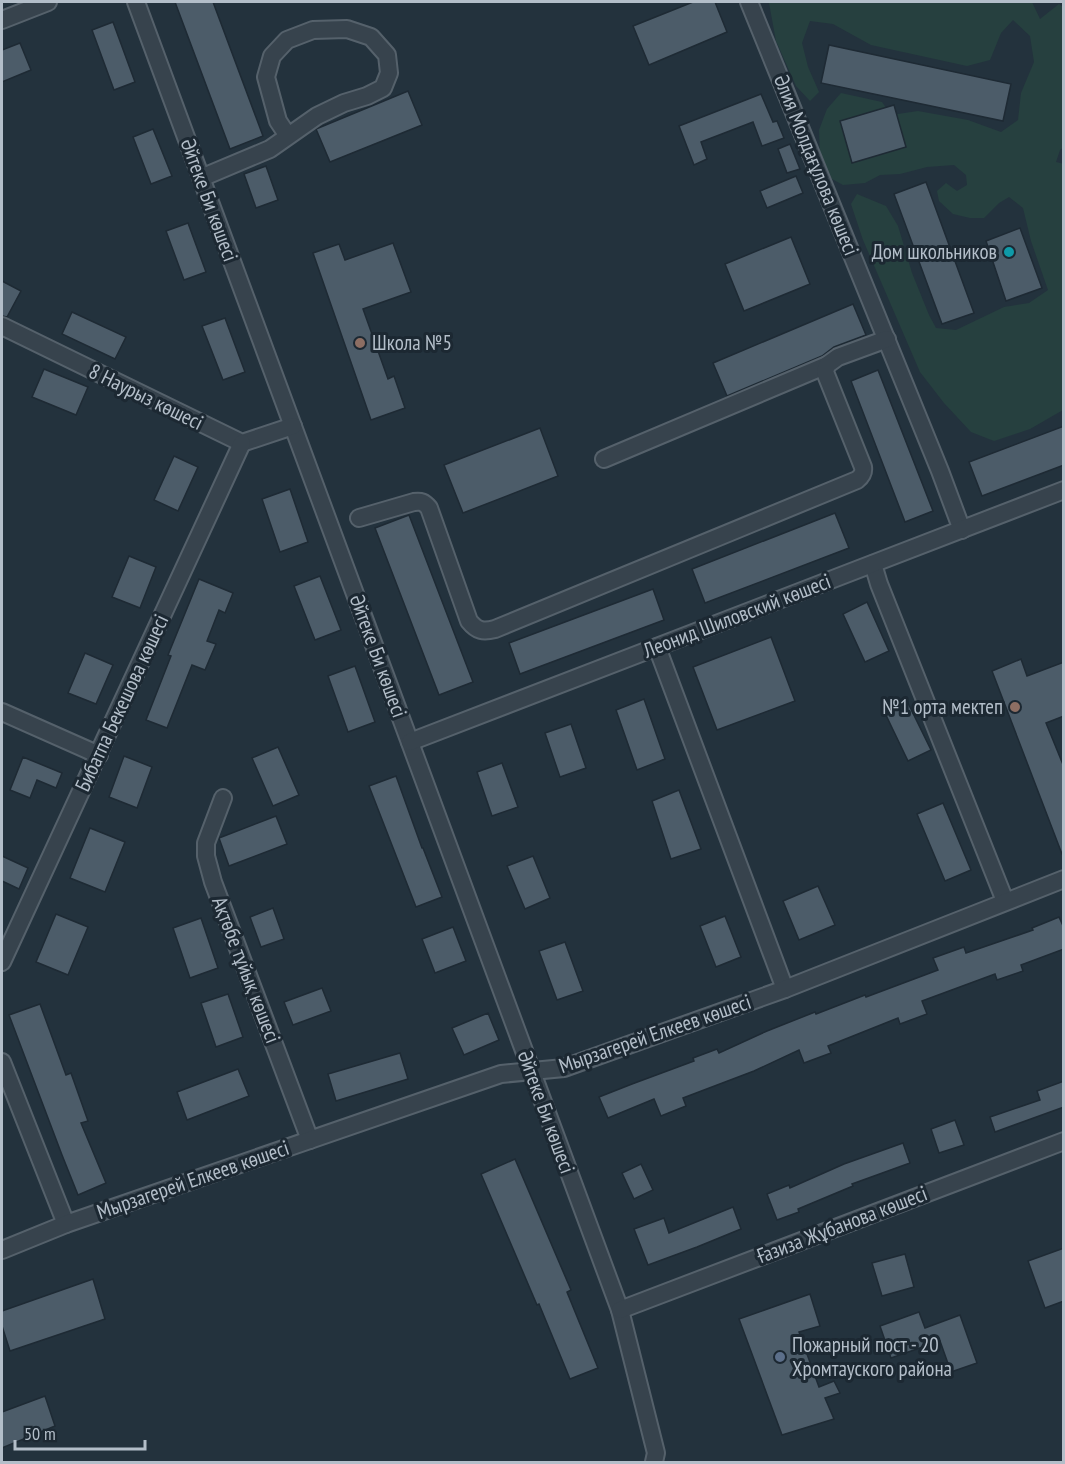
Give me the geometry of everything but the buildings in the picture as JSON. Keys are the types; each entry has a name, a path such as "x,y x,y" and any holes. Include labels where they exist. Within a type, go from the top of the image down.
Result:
{"street":[{"path":"2,20 48,2"},
{"name":"Әйтеке Би көшесі","path":"136,2 620,1310 656,1453 654,1462"},
{"name":"Әлия Молдағұлова көшесі","path":"750,2 962,530"},
{"path":"201,178 270,149 317,116 383,88 389,73 387,55 371,37 347,29 313,30 287,40 272,56 266,77 279,121 288,136"},
{"name":"8 Наурыз көшесі","path":"2,326 242,443"},
{"path":"604,459 827,364 838,357 886,339"},
{"path":"359,518 414,502 425,503 429,508 469,621 475,628 485,632 495,629 862,477 863,467 825,372 827,364"},
{"path":"242,443 293,426"},
{"name":"Бибатпа Бекешова көшесі","path":"2,963 242,443"},
{"name":"Леонид Шиловский көшесі","path":"410,742 1064,490"},
{"path":"873,564 1005,901"},
{"path":"657,647 785,989"},
{"path":"2,712 99,754"},
{"name":"Ақтөбе тұйық көшесі","path":"223,798 206,843 206,856 213,882 310,1140"},
{"name":"Мырзагерей Елкеев көшесі","path":"2,1250 66,1224 501,1074 564,1068 785,989 1064,879"},
{"path":"2,1062 66,1224"},
{"name":"Ғазиза Жұбанова көшесі","path":"620,1310 1064,1141"}],"green space":[{"path":"1032,2 1040,19 1059,4 1063,7 1064,147 1060,150 1056,162 1064,164 1063,410 1030,429 994,441 971,432 920,372 863,240 851,204 857,194 886,206 898,226 912,273 936,328 956,330 1004,307 1029,303 1048,290 1031,241 1023,208 1009,197 999,203 984,218 953,214 939,201 937,191 946,183 957,191 967,185 966,175 954,165 880,175 865,183 843,185 832,179 820,157 819,130 827,109 841,93 882,102 891,115 918,111 968,120 1001,132 1018,120 1021,93 1034,62 1030,36 1013,20 1001,33 990,60 967,66 871,45 833,24 810,21 802,43 808,67 819,92 810,101 796,86 776,41 769,3"}],"place":[{"name":"Дом школьников","path":"1009,252"},
{"name":"Школа №5","path":"360,343"},
{"name":"№1 орта мектеп","path":"1015,707"},
{"name":"Пожарный пост - 20 Хромтауского района","path":"780,1357"}]}
